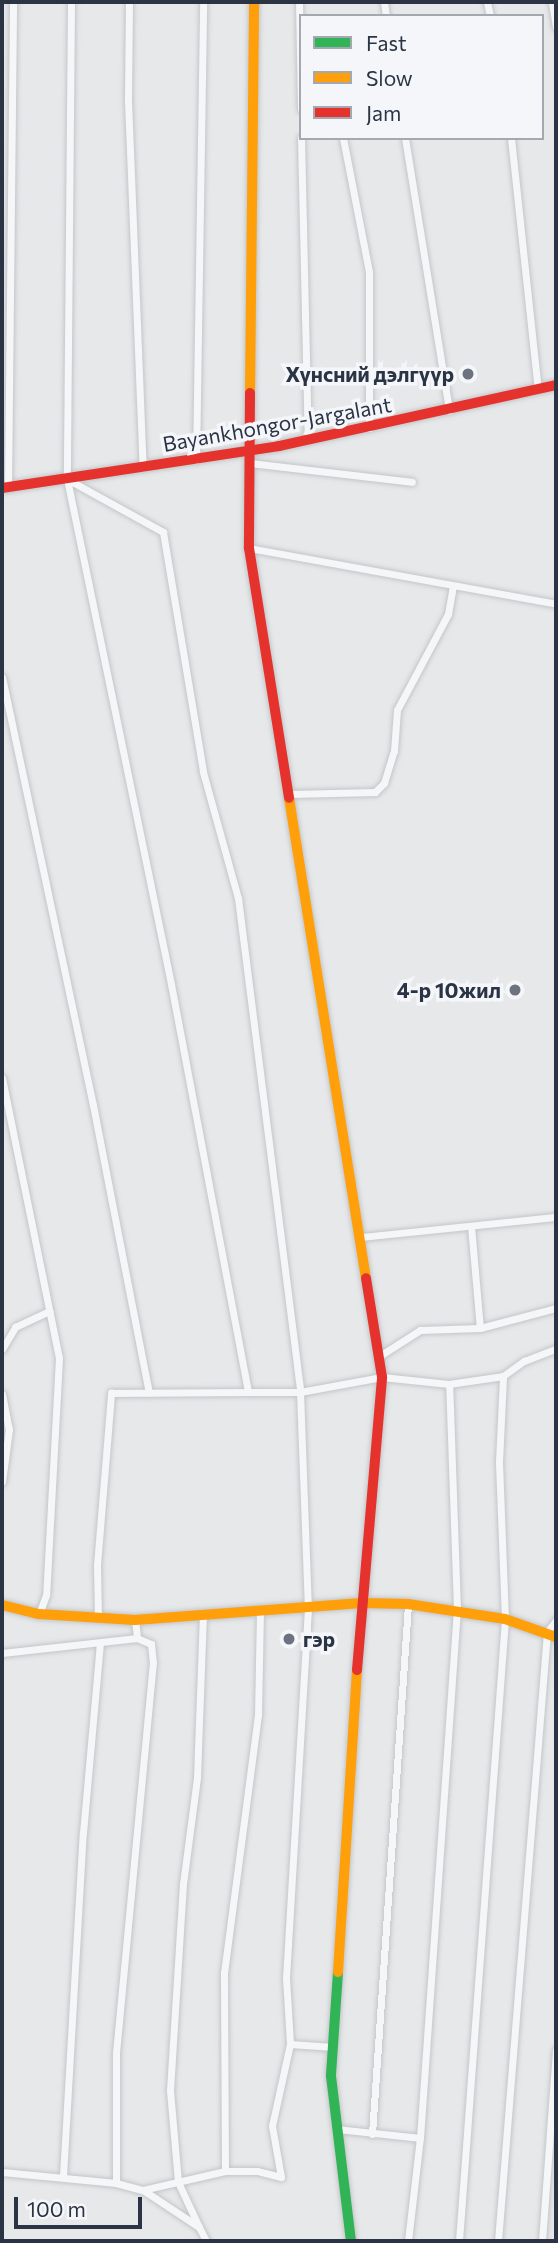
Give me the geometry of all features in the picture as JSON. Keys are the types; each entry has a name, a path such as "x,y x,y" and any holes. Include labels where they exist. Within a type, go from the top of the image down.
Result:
{"street":[{"path":"5,487 13,2"},
{"path":"71,2 66,479 171,984 248,1392"},
{"path":"129,2 143,468"},
{"path":"196,460 203,2"},
{"path":"254,2 249,548 382,1377 361,1603 331,2076 351,2241"},
{"path":"552,2 556,27"},
{"path":"301,140 308,440"},
{"path":"343,140 369,272 369,428"},
{"path":"405,140 449,410"},
{"path":"511,140 538,390"},
{"name":"Bayankhongor-Jargalant","path":"5,487 196,460 369,428 538,390 555,389"},
{"path":"249,463 412,482"},
{"path":"66,479 163,532 203,772 238,898 300,1392 308,1608 286,1978 290,2044 272,2126 281,2177 257,2171 225,2171 144,2190"},
{"path":"249,548 556,604"},
{"path":"290,794 376,792 384,783 394,751 397,710 447,614 453,586"},
{"path":"2,677 93,1105 149,1393"},
{"path":"2,1078 59,1358 46,1595 39,1614"},
{"path":"360,1237 556,1217"},
{"path":"471,1226 480,1328"},
{"path":"378,1357 421,1330 480,1328 556,1308"},
{"path":"2,1349 15,1328 50,1311"},
{"path":"98,1618 97,1565 111,1393 300,1392 382,1377 449,1384 503,1376 524,1361 556,1349"},
{"path":"459,2241 505,1619 499,1462 503,1376"},
{"path":"408,2241 419,2138 457,1609 449,1384"},
{"path":"2,1394 9,1429 2,1482"},
{"path":"2,1605 39,1614 135,1620 361,1603 408,1604 457,1609 505,1619 551,1635"},
{"path":"372,2134 408,1604"},
{"path":"225,2171 224,1973 258,1715 260,1611"},
{"path":"203,1616 197,1777 183,1884 170,2076 178,2182 206,2241"},
{"path":"135,1620 136,1638"},
{"path":"498,2241 551,1635 556,1620"},
{"path":"2,1653 136,1638 151,1644 153,1663 116,2053 116,2183"},
{"path":"63,2176 83,1833 100,1644"},
{"path":"290,2044 333,2047"},
{"path":"542,2241 556,2051"},
{"path":"337,2129 419,2138"},
{"path":"2,2172 63,2176 116,2183 144,2190 199,2227"}],"traffic: fast":[{"path":"338,1972 331,2076 351,2241"}],"traffic: slow":[{"path":"250,393 254,2"},
{"path":"289,798 366,1278"},
{"path":"2,1605 39,1614 135,1620 361,1603 408,1604 505,1619 556,1637"},
{"path":"338,1972 357,1670"}],"traffic: jam":[{"path":"2,488 279,446 556,385"},
{"path":"250,393 249,548 289,798"},
{"path":"357,1670 382,1377 366,1278"}],"place":[{"name":"Хүнсний дэлгүүр","path":"468,374"},
{"name":"4-р 10жил","path":"515,990"},
{"name":"гэр","path":"289,1639"}]}
